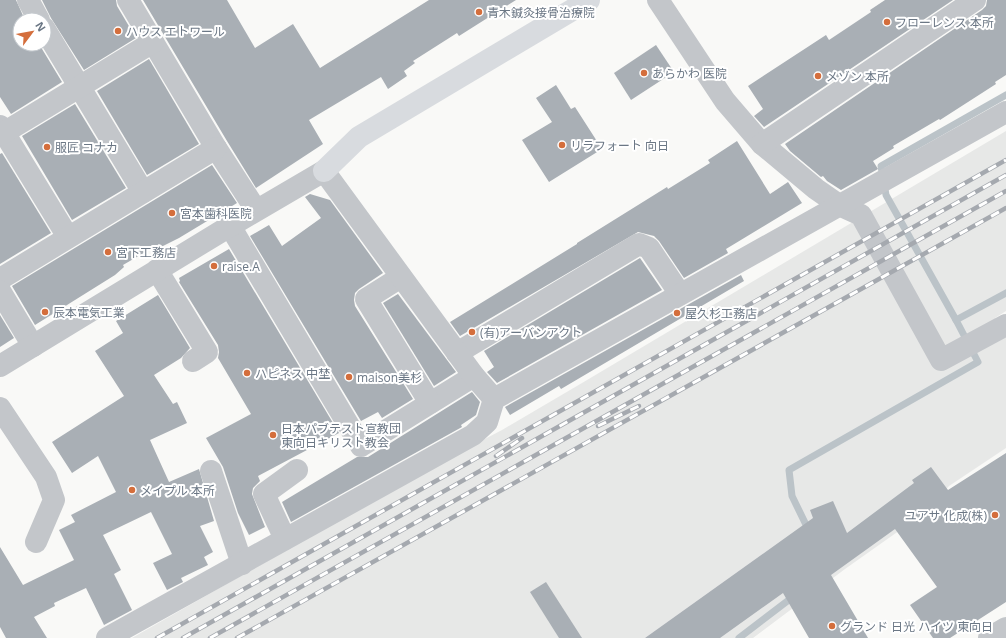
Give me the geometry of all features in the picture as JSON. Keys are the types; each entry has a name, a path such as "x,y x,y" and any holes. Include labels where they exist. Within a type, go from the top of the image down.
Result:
{"street":[{"path":"28,0 35,12"},
{"path":"128,0 216,148 256,210"},
{"path":"0,366 156,270 324,171 359,137 589,0"},
{"path":"658,0 725,101 762,144 816,189 839,205 861,215 941,360 1006,325"},
{"path":"762,144 975,0"},
{"path":"52,41 142,192"},
{"path":"68,237 1,131 79,87 153,42"},
{"path":"107,638 473,435 487,422 494,399 1006,112"},
{"path":"0,279 216,148"},
{"path":"324,171 474,376 494,399"},
{"path":"230,226 361,446 474,376"},
{"path":"457,353 639,244 649,248 680,294"},
{"path":"156,270 207,352 193,361"},
{"path":"401,277 366,299 430,403"},
{"path":"0,291 33,346"},
{"path":"0,408 46,477 54,500 36,542"},
{"path":"285,539 264,494 297,470"},
{"path":"211,471 242,564"},
{"path":"989,638 1006,628"}],"shaded area":[{"path":"1006,131 1006,311 995,318 1006,337 1006,448 949,486 927,511 845,569 753,638 132,638 441,462 502,430"}],"building":[{"path":"0,0 16,0 21,12 12,12 12,52 44,52 62,82 11,114 0,97"},
{"path":"42,0 116,0 117,6 136,38 84,70 52,20 52,12 48,12"},
{"path":"143,0 227,0 255,48 293,24 320,68 429,0 516,0 459,36 457,33 413,61 415,63 404,71 407,76 388,89 381,77 309,120 323,144 256,188"},
{"path":"885,0 953,0 764,127 754,116 763,109 748,86 826,35 829,40 871,12 870,10"},
{"path":"987,0 1006,0 1006,75 995,82 996,84 940,120 939,119 893,146 894,148 873,161 878,169 841,190 827,181 823,176 821,177 790,151 785,144 982,10 986,6"},
{"name":"あらかわ 医院","path":"656,45 674,72 631,100 614,73"},
{"path":"149,59 199,144 147,175 97,91"},
{"name":"リラフォート 向日","path":"556,85 571,109 575,107 602,149 549,182 522,140 552,122 536,98"},
{"path":"75,104 126,188 72,220 22,136"},
{"path":"737,141 770,194 788,182 802,203 726,249 728,253 684,278 654,236 638,232 460,336 450,322 667,187 668,189 710,163 708,160"},
{"path":"2,153 51,233 0,264 0,154"},
{"path":"212,165 237,203 179,238 155,250 154,247 123,265 124,267 115,275 35,325 12,286"},
{"path":"310,194 330,200 383,273 355,293 355,306 413,399 382,418 378,412 361,421 250,236 269,225 282,246 321,218 305,197"},
{"path":"229,249 339,433 258,476 260,481 253,488 252,494 265,527 249,535 238,513 223,467 206,438 251,414 218,358 218,345 179,282 179,278"},
{"path":"640,258 662,290 497,383 487,372 494,367 484,351"},
{"path":"741,275 744,281 561,389 559,386 510,415 505,407"},
{"path":"398,294 456,372 434,386 383,303"},
{"path":"158,295 190,348 181,358 154,375 173,404 177,402 187,423 150,440 169,482 199,469 214,521 200,526 213,552 204,557 208,565 181,578 183,582 167,590 153,563 172,554 151,512 103,535 121,570 114,574 132,610 104,625 86,588 54,603 55,606 34,617 47,638 6,638 0,627 0,547 23,585 74,560 59,530 75,522 71,515 116,492 98,456 72,473 52,442 124,396 95,351 123,333 116,321"},
{"path":"0,315 14,338 0,347"},
{"path":"472,392 480,402 476,415 461,425 462,427 291,522 282,502 357,457 368,457"},
{"path":"1006,453 1006,602 950,638 933,638 910,605 937,587 895,529 831,575 868,638 809,638 783,593 720,638 645,638 813,518 810,510 833,501 847,533 914,483 912,480 931,467 948,490"},
{"path":"546,582 582,638 559,638 530,592"}],"waterway":[{"path":"956,320 886,195 881,166 1006,95"},
{"path":"809,531 792,496 789,470 978,362 956,320 1006,293"},
{"path":"739,638 794,596"}],"railway":[{"path":"157,638 1006,160"},
{"path":"183,638 1006,175"},
{"path":"210,638 1006,191"},
{"path":"237,638 1006,208"},
{"path":"598,426 639,406"},
{"path":"496,456 522,438"}],"place":[{"name":"青木鍼灸接骨治療院","path":"479,12"},
{"name":"フローレンス 本所","path":"887,22"},
{"name":"ハウス エトワール","path":"118,31"},
{"name":"あらかわ 医院","path":"644,73"},
{"name":"メゾン 本所","path":"818,76"},
{"name":"リラフォート 向日","path":"562,145"},
{"name":"服匠 コナカ","path":"47,147"},
{"name":"宮本歯科医院","path":"172,213"},
{"name":"宮下工務店","path":"108,252"},
{"name":"raise.A","path":"214,266"},
{"name":"辰本電気工業","path":"45,312"},
{"name":"屋久杉工務店","path":"677,313"},
{"name":"(有)アーバンアクト","path":"472,332"},
{"name":"ハピネス 中埜","path":"247,373"},
{"name":"maison美杉","path":"349,377"},
{"name":"日本パブテスト宣教団 東向日キリスト教会","path":"273,435"},
{"name":"メイプル 本所","path":"132,490"},
{"name":"ユアサ 化成(株)","path":"995,515"},
{"name":"グランド 日光 ハイツ 東向日","path":"832,626"}]}
